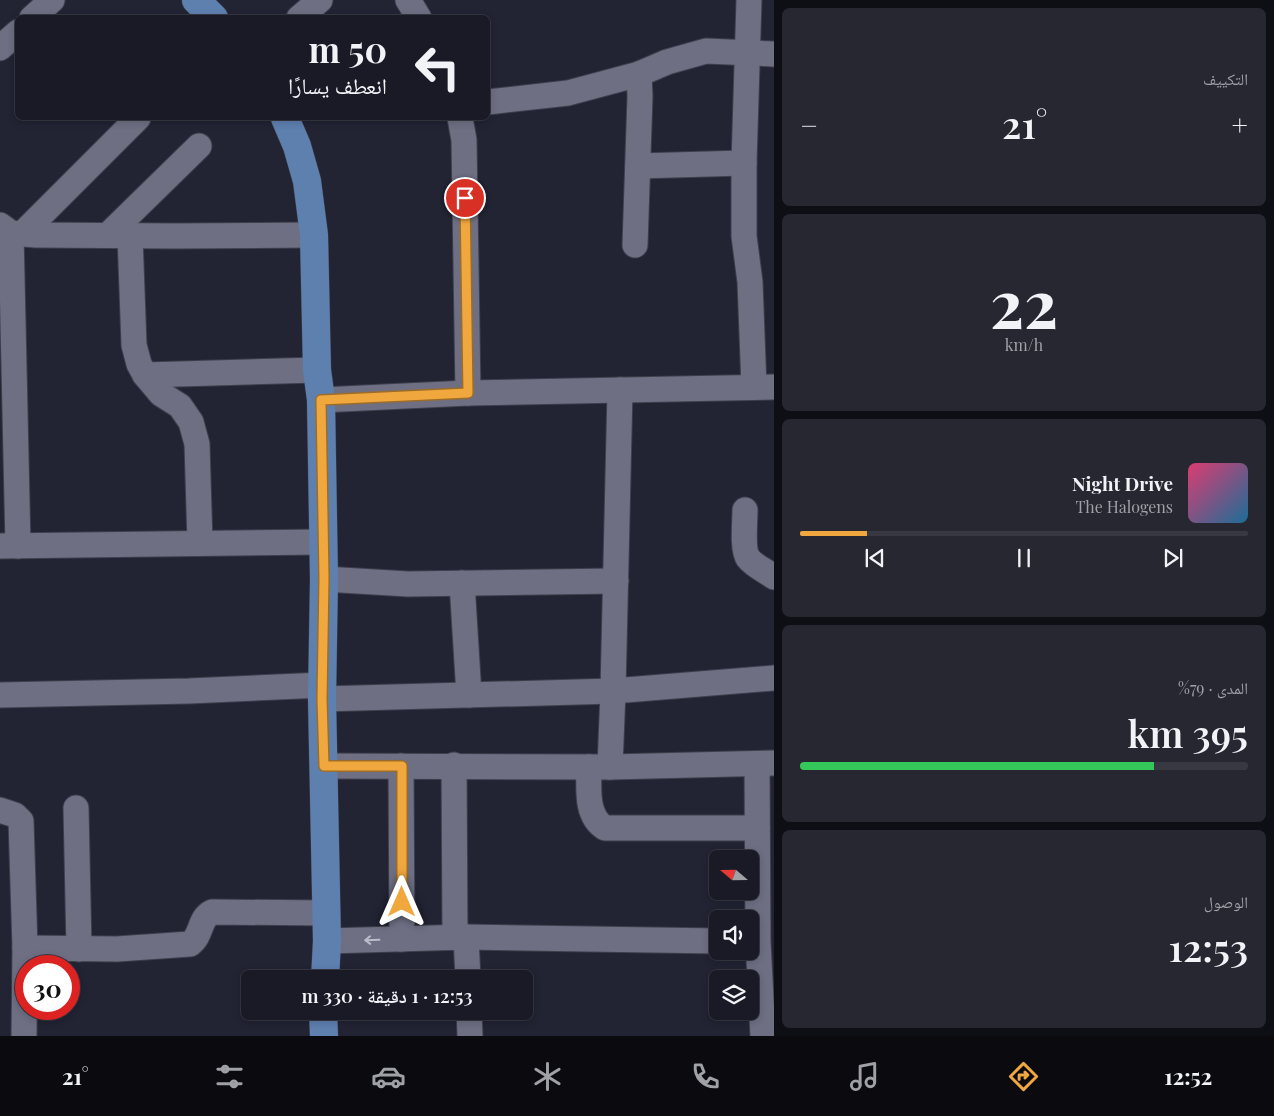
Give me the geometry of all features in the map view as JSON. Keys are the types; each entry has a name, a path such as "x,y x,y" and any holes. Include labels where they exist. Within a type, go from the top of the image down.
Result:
{"main road":[{"path":"196,0 211,15"},
{"path":"286,120 297,146 307,181 314,235 317,370 321,400 324,578 323,692 327,913 325,970"},
{"path":"324,1020 324,1036"}],"street":[{"path":"35,15 52,0"},
{"path":"303,15 320,0"},
{"path":"408,0 417,15"},
{"path":"321,400 468,393 764,387 744,236 744,163 749,0"},
{"path":"0,48 15,35"},
{"path":"490,102 568,93 639,74 667,62 706,51 774,54"},
{"path":"634,245 638,166 639,74"},
{"path":"136,120 11,231 9,546 322,542"},
{"path":"460,120 464,140 468,393"},
{"path":"199,146 119,235 134,345 139,364 144,375 161,394 180,406 191,422 197,444 200,543"},
{"path":"638,166 744,163"},
{"path":"11,231 119,235 314,235"},
{"path":"144,375 317,370"},
{"path":"620,390 614,691 590,811 600,825 605,828 757,828"},
{"path":"745,510 745,552 748,558 774,577"},
{"path":"324,578 408,584 616,581"},
{"path":"462,583 469,695"},
{"path":"0,695 189,691 469,695 614,691 774,678"},
{"path":"324,766 599,767 766,764 757,828 755,910"},
{"path":"402,766 402,939"},
{"path":"454,766 461,937 466,970"},
{"path":"76,808 79,949"},
{"path":"0,810 15,815 21,821 25,948 24,1036"},
{"path":"25,948 79,949 190,944 197,938 205,917 212,912 327,913"},
{"path":"327,941 461,937 709,942"},
{"path":"756,960 763,1036"},
{"path":"469,1020 470,1036"}],"route":[{"path":"402,902 402,766 324,766 322,699 324,578 321,400 468,393 465,198"}]}
